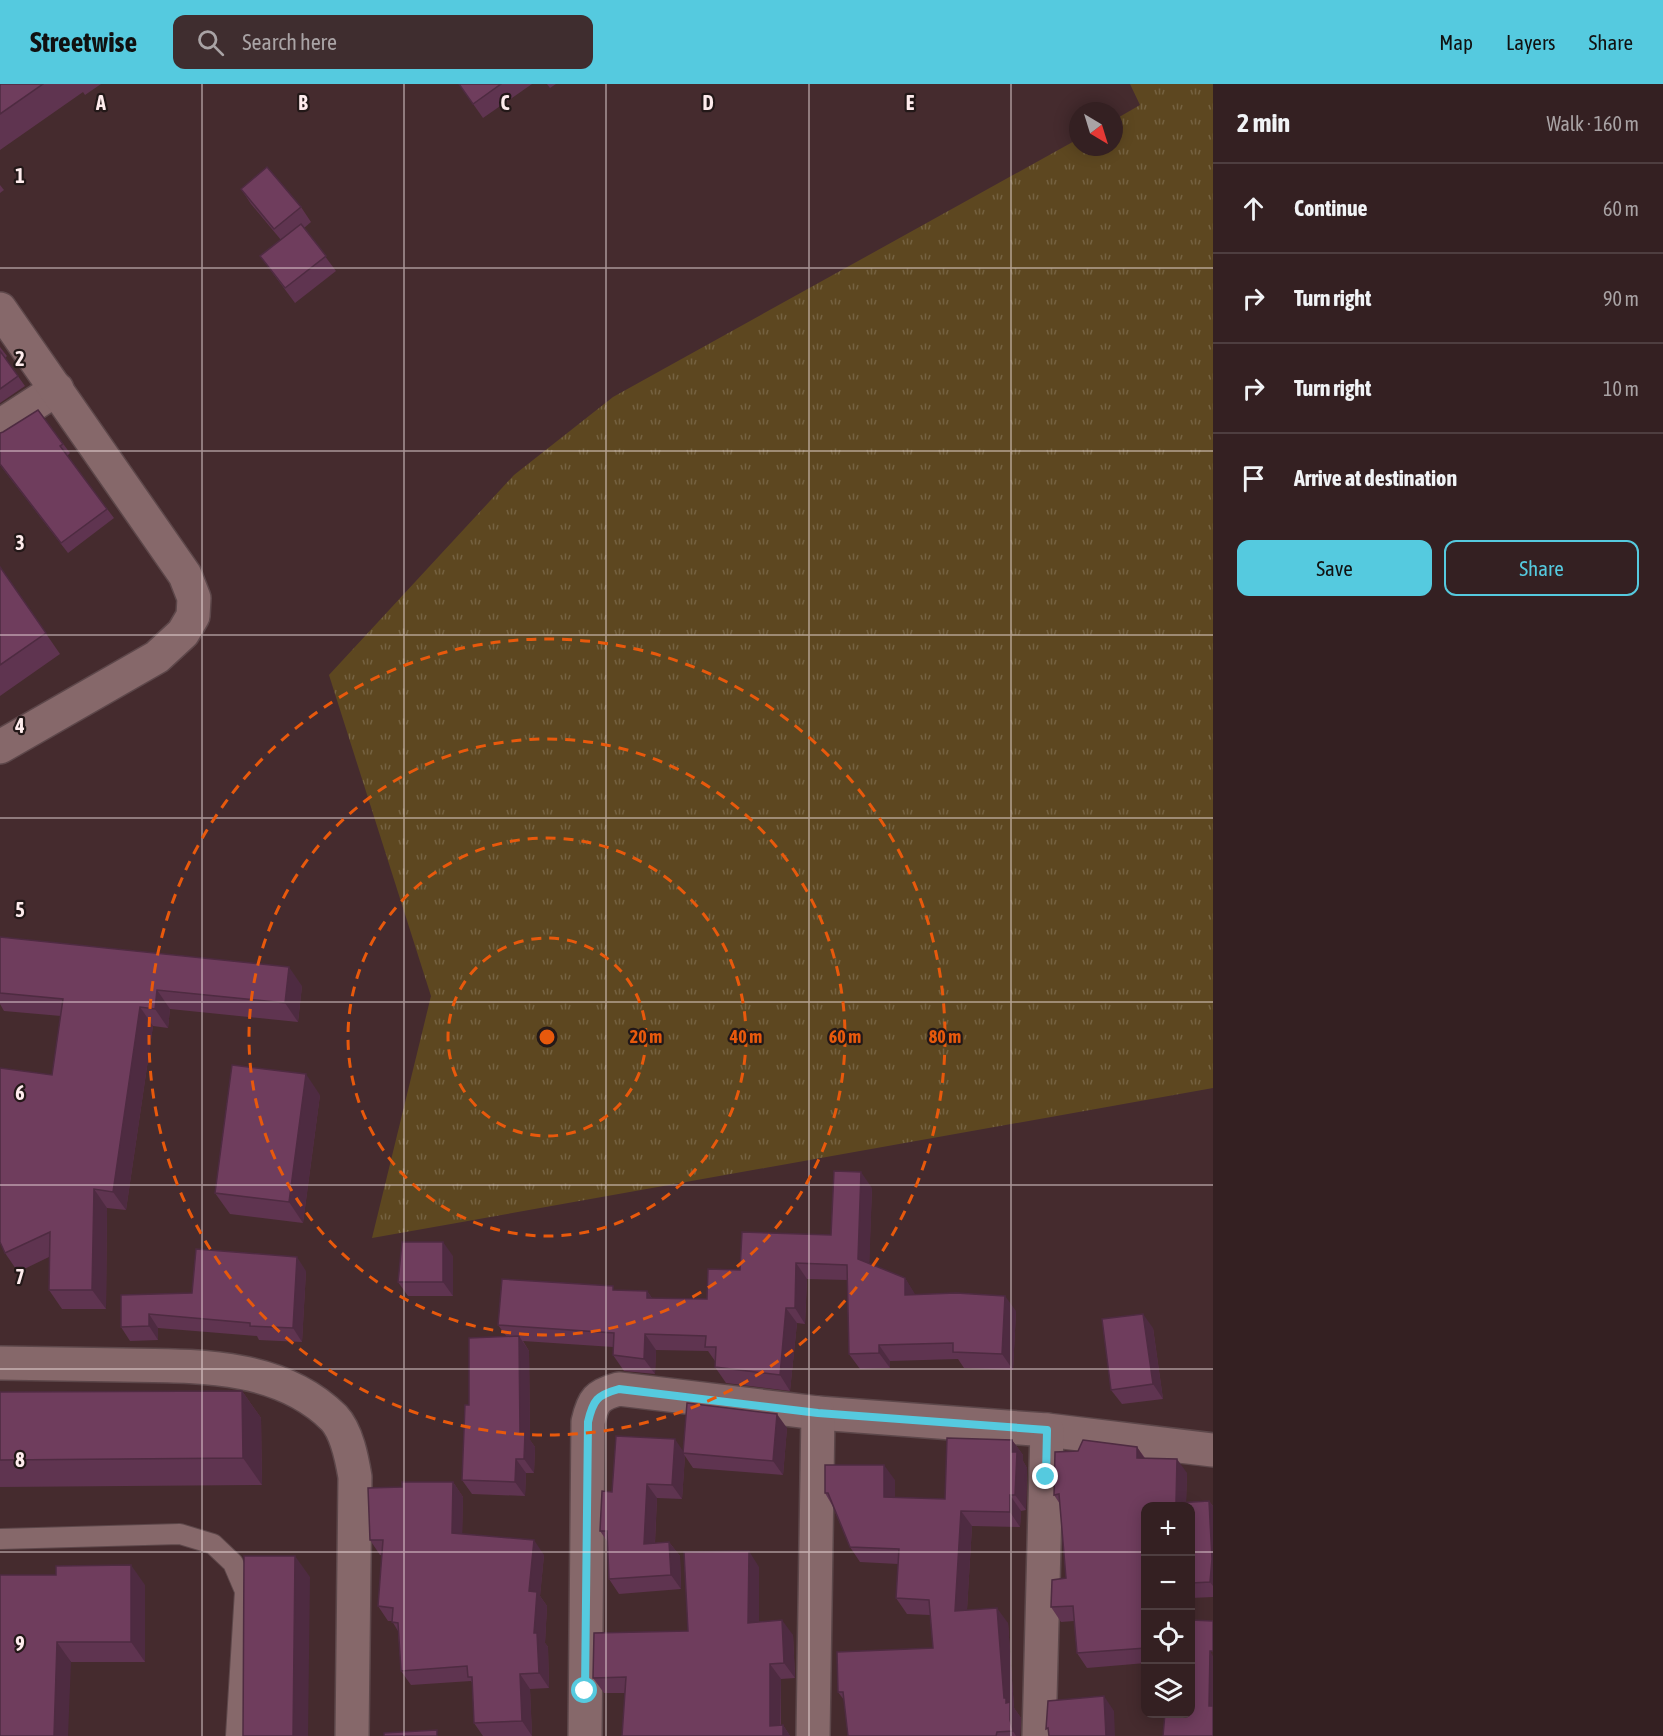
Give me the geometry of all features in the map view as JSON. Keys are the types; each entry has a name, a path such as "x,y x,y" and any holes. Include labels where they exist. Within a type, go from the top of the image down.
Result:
{"street":[{"path":"0,309 185,574 194,598 193,616 183,633 157,657 0,747"},
{"path":"0,426 57,389"},
{"path":"0,1363 191,1366 252,1374 299,1391 335,1419 350,1448 355,1477 352,1736"},
{"path":"585,1736 588,1422 592,1405 602,1394 619,1389 818,1413 1047,1430 1213,1450"},
{"path":"813,1736 818,1413"},
{"path":"1039,1736 1047,1430"}],"lane":[{"path":"0,1539 180,1534 213,1544 233,1563 245,1591 236,1736"}],"green space":[{"path":"1130,84 1213,84 1213,1088 372,1238 431,996 329,675 514,475 613,397 1069,144 1069,156 1123,156 1123,115 1140,105"}],"building":[{"path":"0,84 43,84 0,114"},
{"path":"459,84 501,84 473,104"},
{"path":"267,167 301,207 274,229 241,189"},
{"path":"301,224 326,256 285,288 260,256"},
{"path":"0,351 18,376 0,389"},
{"path":"38,410 63,444 60,446 107,509 61,543 0,464 0,433"},
{"path":"0,567 46,633 0,665"},
{"path":"0,937 289,967 285,1003 157,990 155,1009 140,1007 113,1192 94,1189 92,1290 49,1290 50,1232 5,1253 0,1242 0,1068 52,1075 63,999 0,993"},
{"path":"232,1065 306,1074 289,1202 215,1193"},
{"path":"834,1171 861,1172 858,1259 905,1278 905,1295 956,1293 1005,1296 1002,1354 953,1352 953,1343 879,1345 879,1353 849,1354 847,1265 796,1263 795,1308 786,1308 780,1375 715,1367 716,1347 705,1347 706,1336 645,1334 644,1359 613,1355 614,1333 498,1325 502,1279 613,1286 613,1290 647,1291 647,1298 707,1299 708,1269 740,1270 742,1232 831,1235"},
{"path":"402,1242 443,1242 443,1282 398,1282"},
{"path":"196,1249 297,1257 293,1328 250,1326 250,1323 149,1314 149,1326 121,1327 121,1295 192,1293"},
{"path":"1143,1314 1153,1384 1111,1390 1102,1319"},
{"path":"519,1336 520,1433 525,1433 524,1459 516,1459 515,1482 462,1480 465,1405 469,1405 469,1338"},
{"path":"242,1391 243,1458 0,1460 0,1392"},
{"path":"687,1403 777,1414 773,1461 683,1453"},
{"path":"616,1436 675,1439 672,1485 647,1484 644,1544 669,1542 671,1575 609,1579 607,1531 600,1531 602,1491 612,1492"},
{"path":"947,1438 1012,1440 1012,1452 1017,1452 1015,1495 1010,1495 1010,1512 961,1511 955,1611 997,1608 1004,1698 1006,1698 1006,1703 1010,1702 1010,1720 1013,1731 997,1732 996,1736 848,1736 843,1692 838,1692 837,1652 933,1648 929,1600 896,1598 899,1549 850,1547 828,1493 825,1493 825,1465 884,1465 884,1497 945,1499"},
{"path":"1083,1440 1137,1447 1137,1458 1177,1459 1176,1502 1141,1502 1141,1648 1077,1653 1073,1606 1051,1607 1052,1580 1066,1578 1059,1494 1054,1495 1055,1452 1078,1451"},
{"path":"402,1482 453,1482 452,1533 534,1540 529,1591 537,1592 534,1633 537,1633 539,1673 520,1674 522,1721 474,1723 472,1677 468,1677 467,1666 401,1671 398,1623 392,1622 393,1608 378,1606 383,1540 370,1540 368,1488 402,1487"},
{"path":"1209,1501 1212,1559 1210,1582 1195,1583 1195,1502 1192,1502"},
{"path":"749,1551 748,1623 782,1620 784,1663 770,1664 770,1726 783,1725 783,1736 622,1736 626,1677 593,1678 594,1633 688,1631 684,1552"},
{"path":"244,1556 295,1556 293,1736 243,1736"},
{"path":"131,1565 131,1642 57,1642 54,1736 0,1736 0,1575 56,1575 56,1566"},
{"path":"1195,1620 1213,1621 1209,1706 1213,1706 1213,1736 1163,1736 1165,1718 1195,1718"},
{"path":"1104,1696 1106,1736 1049,1736 1048,1728 1046,1729 1048,1701"},
{"path":"437,1730 437,1736 384,1736 384,1733"}],"route":[{"path":"585,1691 588,1422 592,1405 602,1394 619,1389 818,1413 1047,1430 1046,1477"}]}
